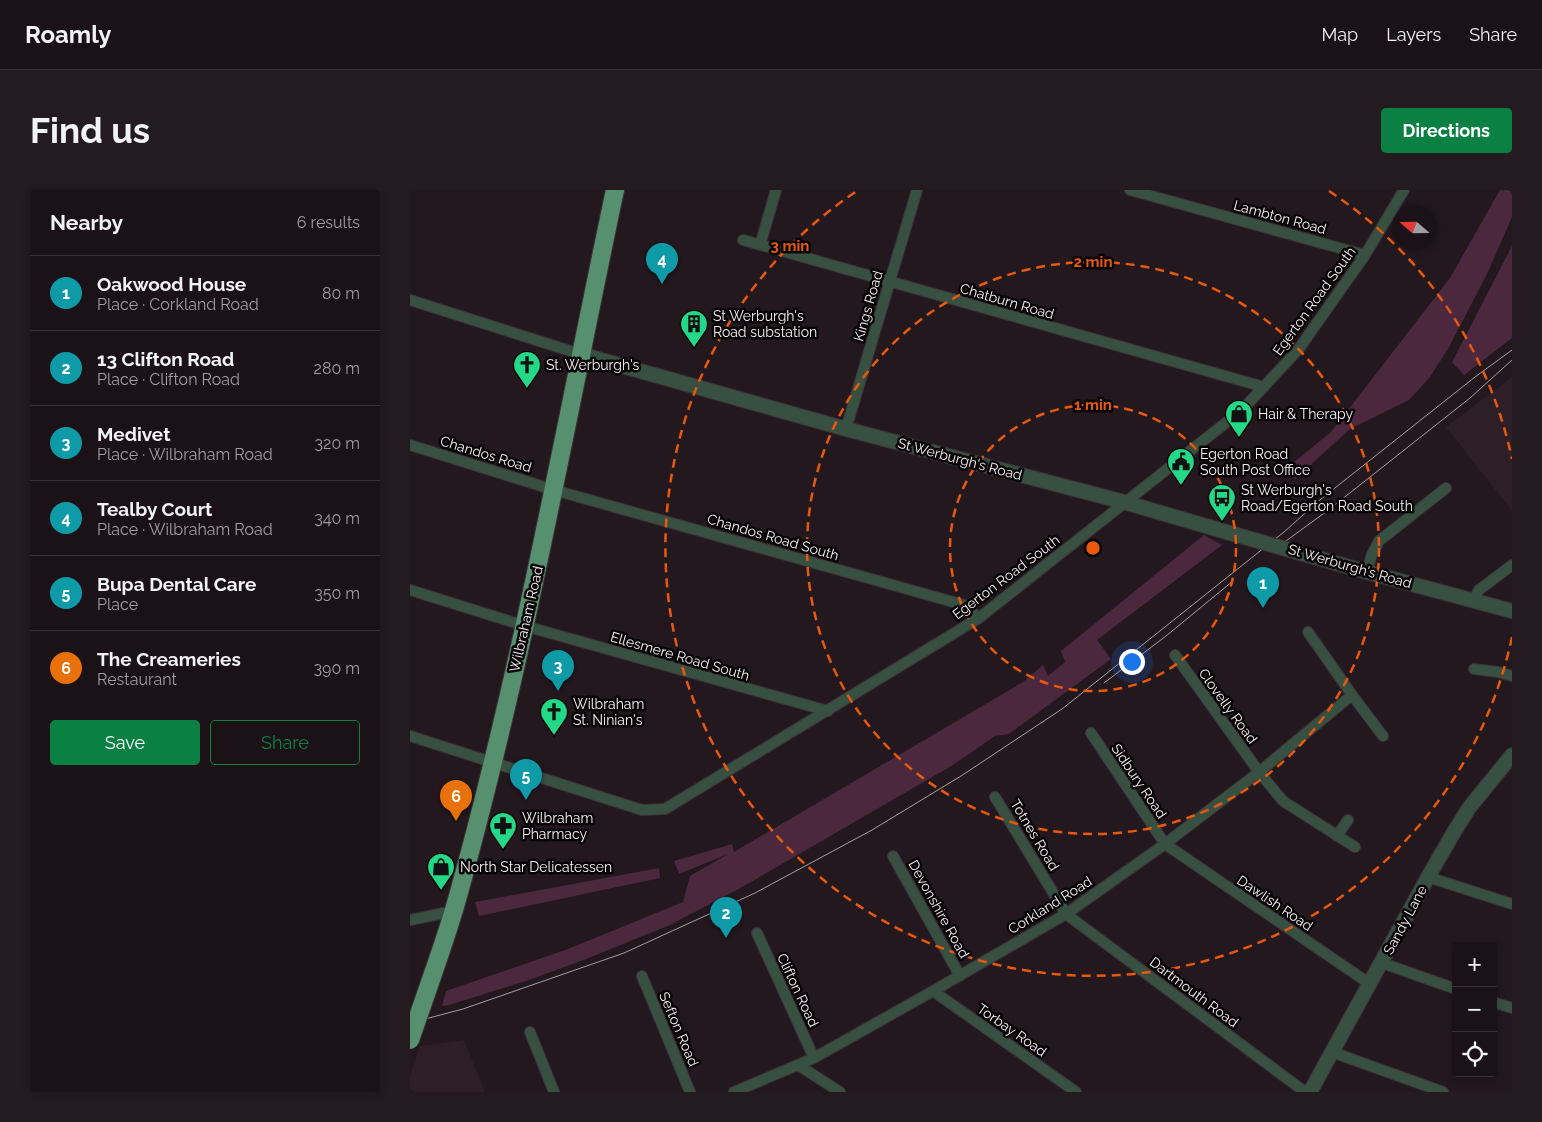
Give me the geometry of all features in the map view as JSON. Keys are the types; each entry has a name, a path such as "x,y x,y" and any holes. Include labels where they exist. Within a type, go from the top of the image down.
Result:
{"highway":[{"name":"Wilbraham Road","path":"410,1040 458,897 525,626 614,190"}],"street":[{"path":"760,245 776,190"},
{"name":"Kings Road","path":"846,429 917,190"},
{"name":"Lambton Road","path":"1130,190 1365,255"},
{"name":"Egerton Road South","path":"410,736 642,810 665,809 980,618 1242,410 1298,350 1365,255 1404,190"},
{"name":"Chatburn Road","path":"743,240 1264,387"},
{"name":"St Werburgh's Road","path":"410,300 580,354 846,429 1124,502 1367,572 1512,611"},
{"name":"Chandos Road","path":"410,445 554,490"},
{"path":"1367,572 1372,554 1379,541 1446,488"},
{"name":"Chandos Road South","path":"554,490 964,605 980,618"},
{"path":"1473,600 1480,590 1512,566"},
{"name":"Ellesmere Road South","path":"410,590 525,626 828,711"},
{"path":"1308,632 1383,736"},
{"name":"Clovelly Road","path":"1175,655 1259,772 1283,801 1355,847"},
{"path":"1474,669 1512,676"},
{"name":"Corkland Road","path":"734,1092 814,1058 933,992 1066,914 1165,844 1259,772 1352,695"},
{"name":"Sidbury Road","path":"1091,733 1165,844"},
{"name":"Sandy Lane","path":"1310,1092 1428,877 1469,808 1512,755"},
{"name":"Totnes Road","path":"995,797 1066,914"},
{"path":"1338,836 1348,820"},
{"name":"Dawlish Road","path":"1165,844 1370,984"},
{"name":"Devonshire Road","path":"893,856 960,976"},
{"path":"1428,877 1512,904"},
{"path":"410,920 444,913 452,915"},
{"name":"Dartmouth Road","path":"1066,914 1305,1092"},
{"name":"Clifton Road","path":"757,934 814,1058"},
{"path":"1382,963 1452,988"},
{"name":"Sefton Road","path":"642,976 690,1092"},
{"name":"Torbay Road","path":"933,992 1076,1092"},
{"path":"1497,1003 1512,1008"},
{"path":"530,1032 554,1092"},
{"path":"1332,1052 1443,1092"},
{"path":"798,1065 840,1092"}],"shaded area":[{"path":"1500,190 1512,190 1512,217 1487,274 1448,349 1430,377 1409,400 1350,429 1295,479 1283,471 1331,432 1450,278"},
{"path":"1512,246 1512,338 1464,375 1452,362"},
{"path":"1512,377 1512,511 1446,427"},
{"path":"1204,535 1222,545 1097,640 1111,659 1009,734 995,736 953,765 744,886 670,925 529,980 442,1006 446,991 568,949 683,902 690,876 728,854 679,874 674,861 732,844 734,852 1023,682 1043,665 1048,676 1065,662 1061,651"},
{"path":"659,868 660,878 479,916 475,902"},
{"path":"464,1040 485,1092 410,1092 410,1076 420,1046"}],"tram line":[{"path":"410,1023 463,1009 624,953 755,893 872,830 961,776 1062,709 1284,532 1321,499 1512,350"},
{"path":"1275,549 1327,511 1470,398 1512,360"},
{"path":"1104,683 1166,636 1233,581"}],"place":[{"name":"Tealby Court","path":"662,284"},
{"name":"St Werburgh's Road substation","path":"694,348"},
{"name":"St. Werburgh's","path":"527,389"},
{"name":"Hair & Therapy","path":"1239,438"},
{"name":"Egerton Road South Post Office","path":"1181,486"},
{"name":"St Werburgh's Road/Egerton Road South","path":"1222,522"},
{"name":"Oakwood House","path":"1263,608"},
{"name":"Medivet","path":"558,691"},
{"name":"Wilbraham St. Ninian's","path":"554,736"},
{"name":"Bupa Dental Care","path":"526,800"},
{"name":"The Creameries","path":"456,821"},
{"name":"Wilbraham Pharmacy","path":"503,850"},
{"name":"North Star Delicatessen","path":"441,891"},
{"name":"13 Clifton Road","path":"726,938"}]}
